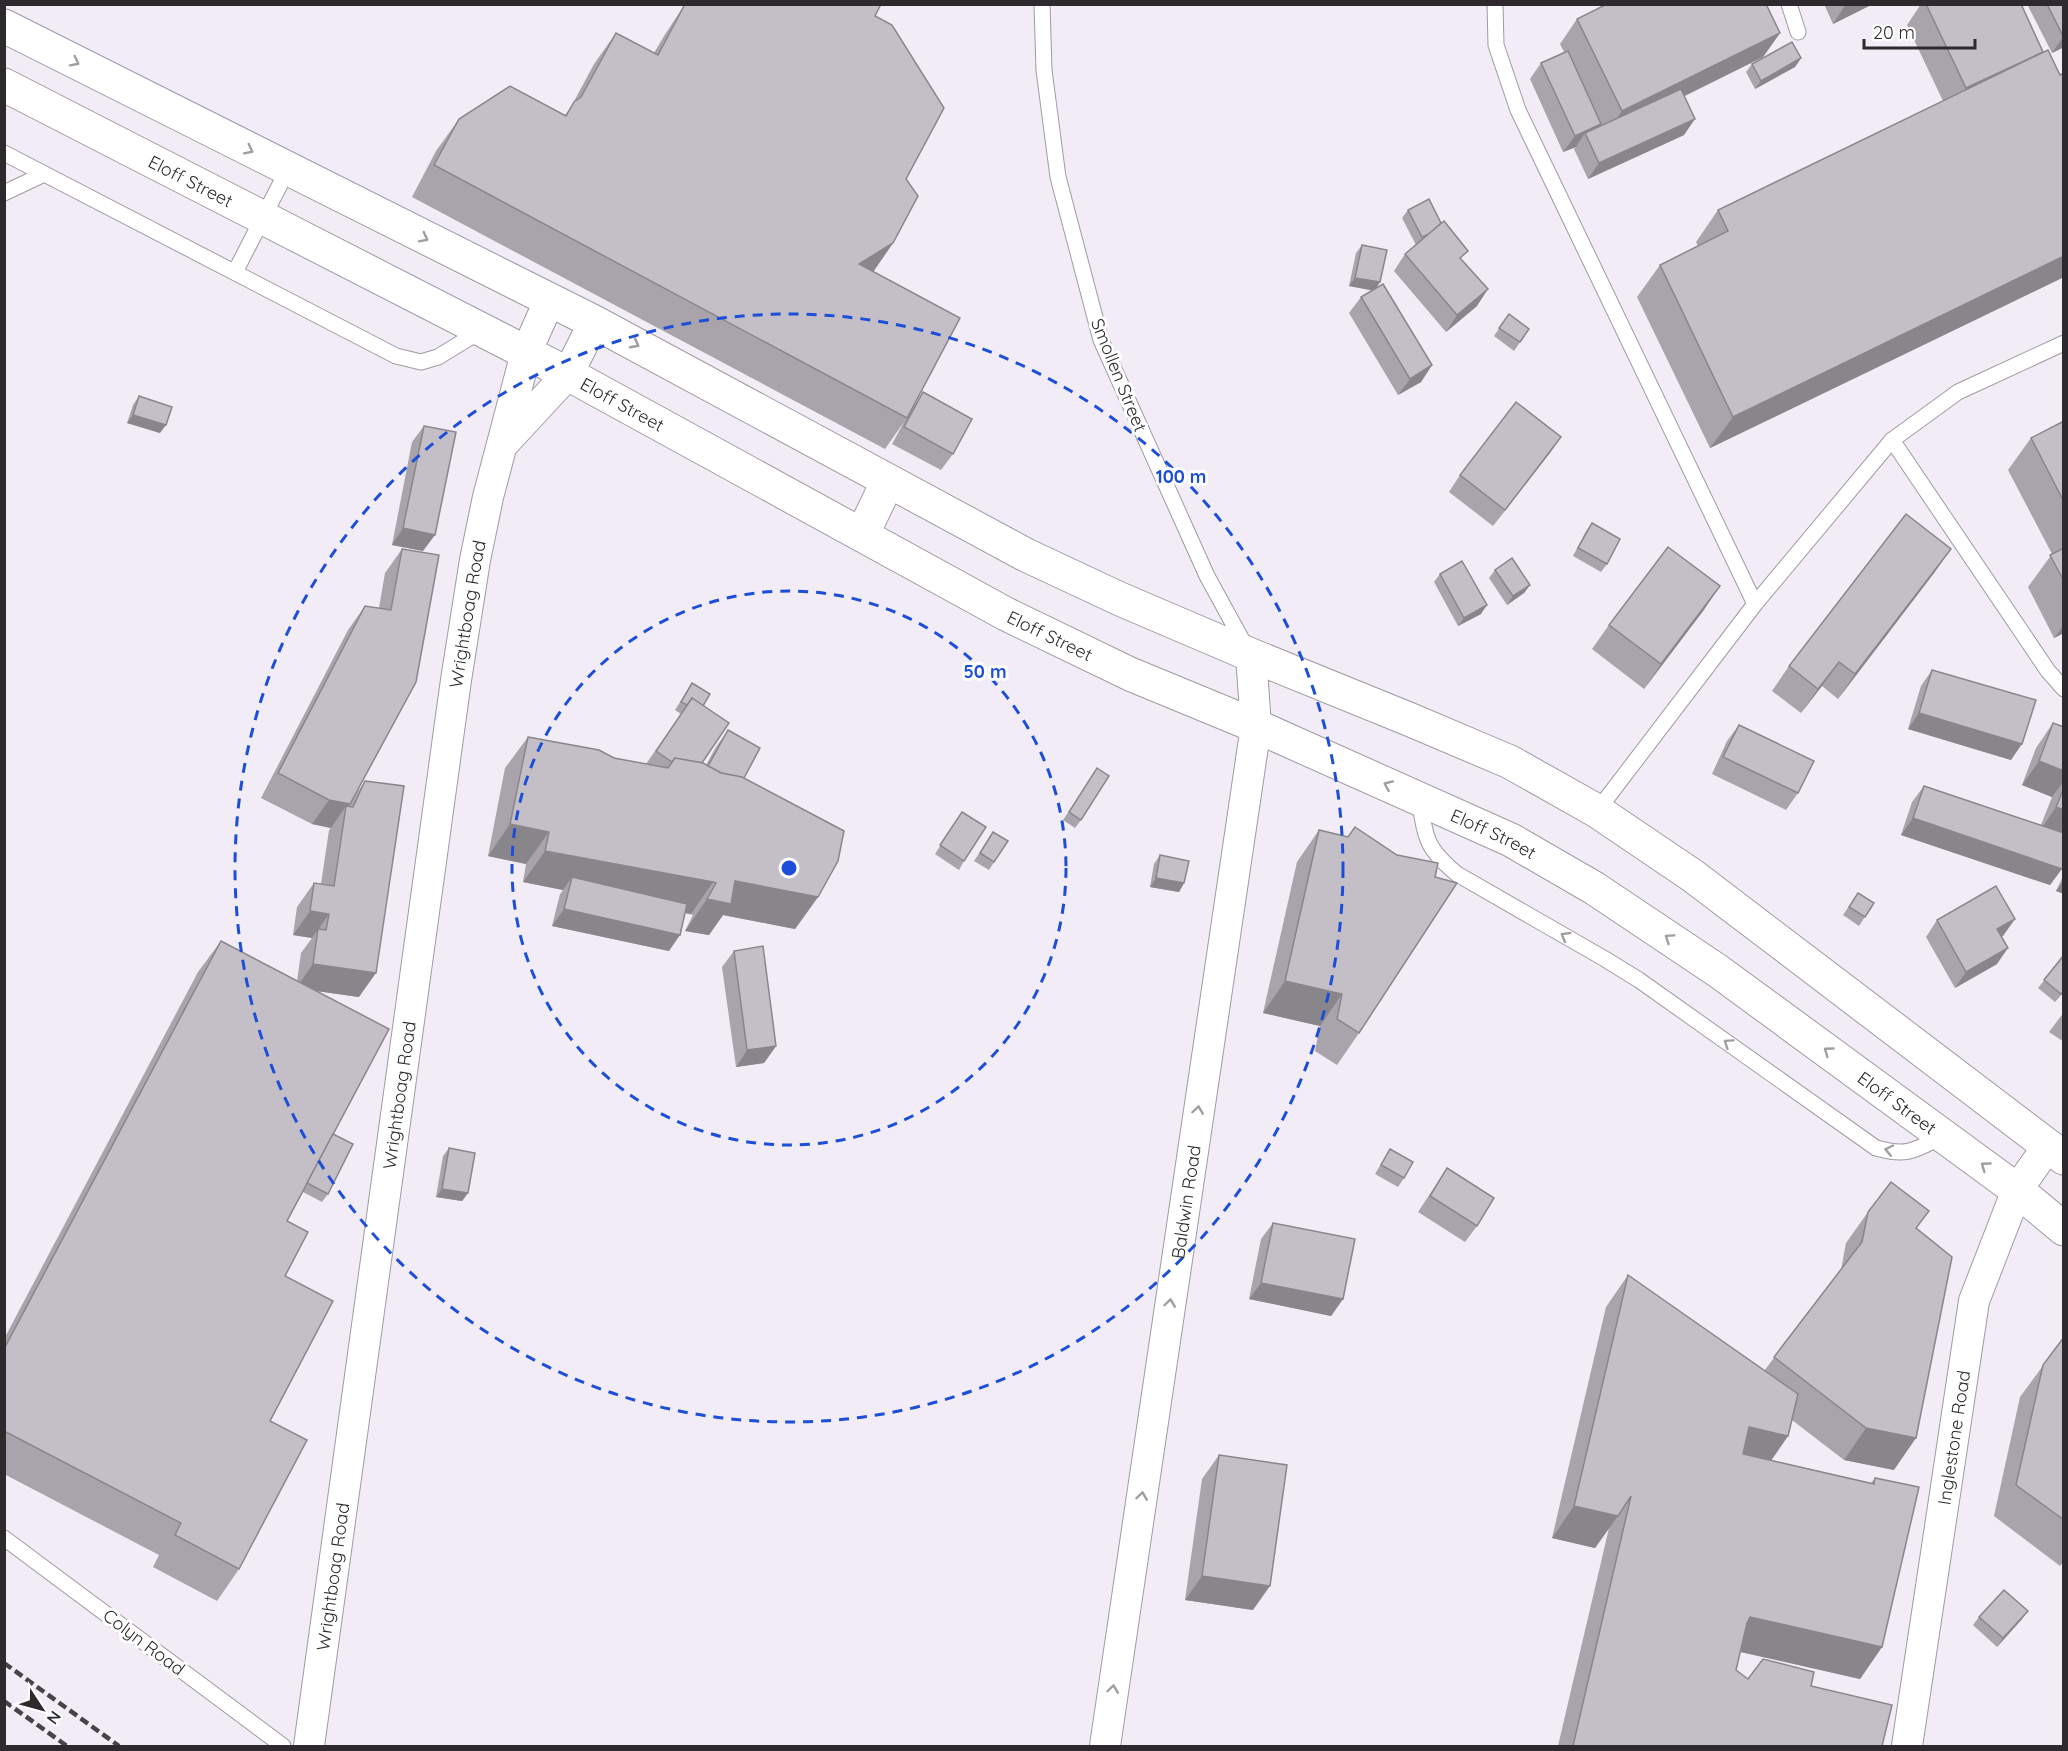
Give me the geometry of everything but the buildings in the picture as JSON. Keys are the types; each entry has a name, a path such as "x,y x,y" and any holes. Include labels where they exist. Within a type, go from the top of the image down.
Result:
{"street":[{"path":"4,26 594,322 1026,555 1120,599 1510,762 1597,811 1693,876 2056,1152"},
{"path":"9,87 37,43"},
{"name":"Eloff Street","path":"9,87 568,374 1006,614 1130,674 1256,726 1511,840 1594,888 1718,971 2016,1190 2064,1229"},
{"name":"Wrightboag Road","path":"309,1746 456,680 475,560 488,497 526,353 549,301"},
{"name":"Wrightboag Road","path":"501,446 568,374 594,322"},
{"path":"862,535 888,481"},
{"name":"Baldwin Road","path":"1105,1746 1256,726 1251,655"},
{"name":"Inglestone Road","path":"1907,1746 1974,1300 2016,1190 2056,1152"}],"lane":[{"name":"Smollen Street","path":"1042,4 1044,70 1058,177 1101,340 1207,576 1251,655"},
{"path":"1496,4 1496,45 1518,111 1755,604"},
{"path":"1788,4 1798,32"},
{"path":"4,153 42,175 396,356 421,362 438,357 482,330"},
{"path":"235,272 288,169"},
{"path":"4,193 42,175"},
{"path":"1597,811 1755,604 1892,440 1958,392 2064,343"},
{"path":"1892,440 2048,671 2064,689"},
{"path":"1419,798 1427,841 1439,859 1457,874 1639,980 1876,1148 1908,1153 1943,1136"},
{"name":"Colyn Road","path":"4,1539 283,1746"}],"railway":[{"path":"4,1663 119,1746"},
{"path":"4,1701 67,1746"}]}
